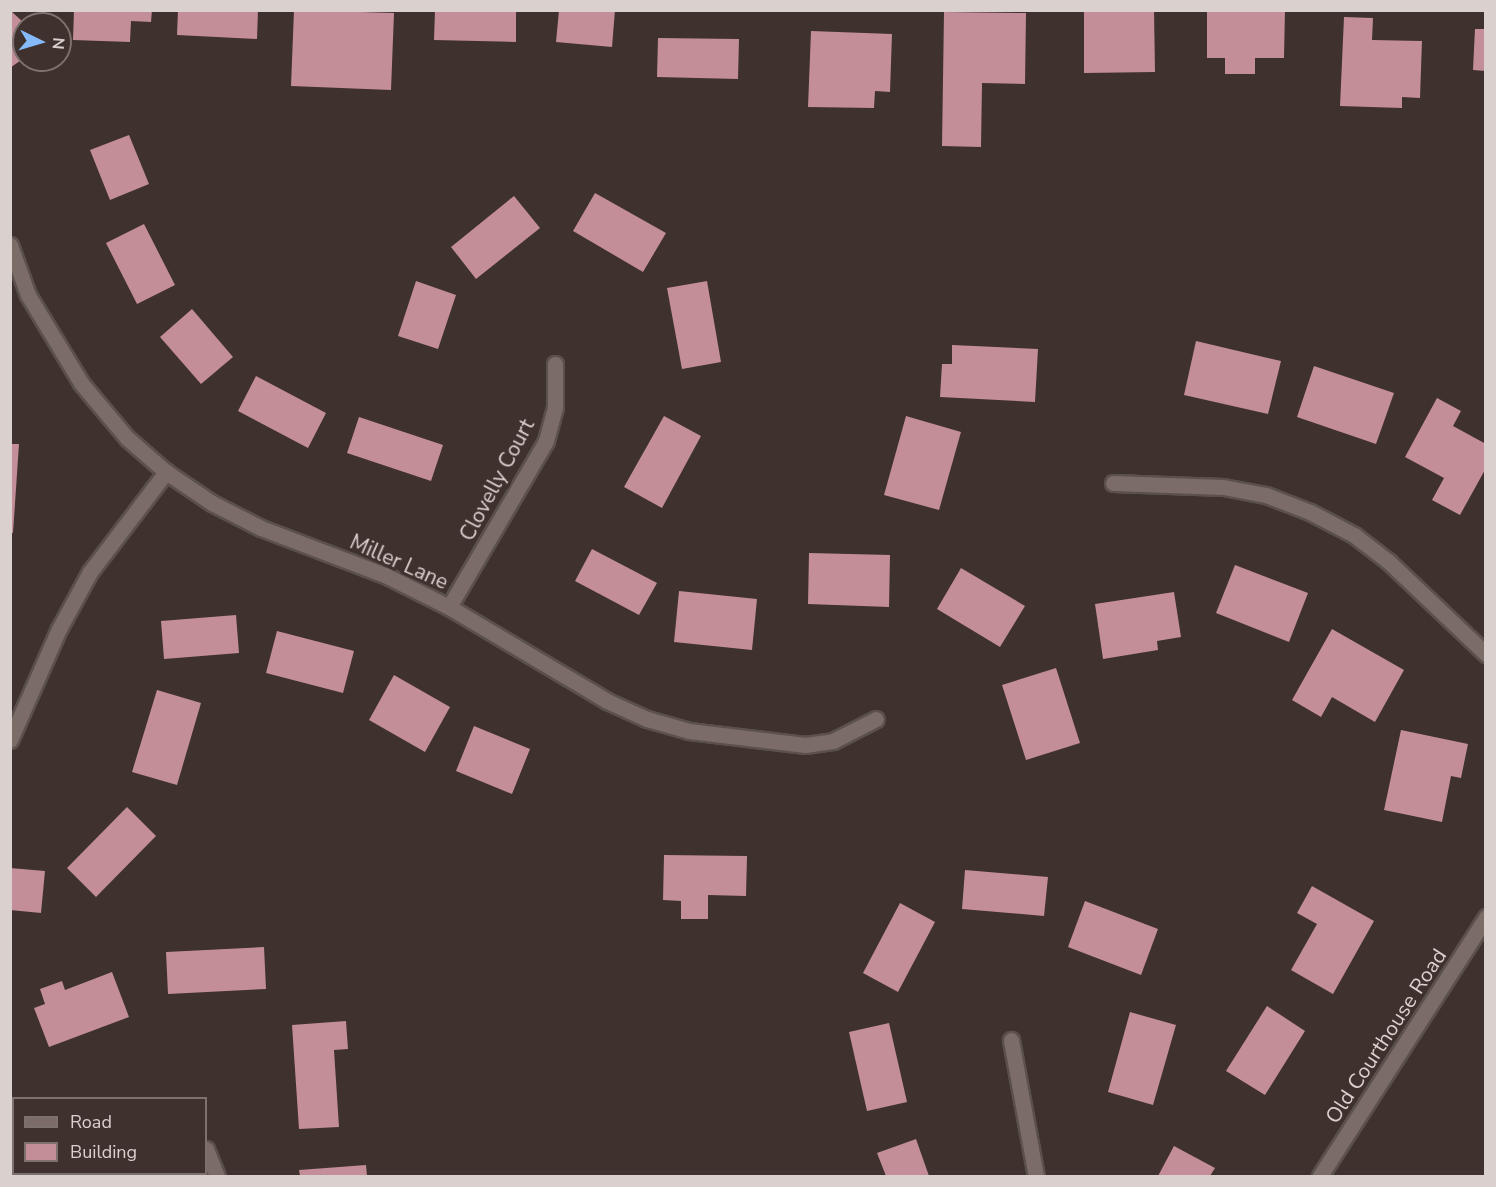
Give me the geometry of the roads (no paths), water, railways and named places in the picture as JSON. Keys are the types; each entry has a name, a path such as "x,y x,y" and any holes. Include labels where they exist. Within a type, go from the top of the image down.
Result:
{"street":[{"name":"Miller Lane","path":"10,245 28,295 54,344 81,383 127,438 166,472 212,503 261,528 385,574 449,607 607,701 647,719 689,731 805,746 833,741 876,719"},
{"name":"Clovelly Court","path":"449,607 546,441 555,408 555,364"},
{"path":"10,740 59,629 90,572 166,472"},
{"path":"1113,483 1223,487 1266,495 1310,512 1354,535 1389,562 1485,654"},
{"name":"Old Courthouse Road","path":"1320,1176 1485,917"},
{"path":"1011,1040 1036,1176"},
{"path":"207,1151 217,1176"}]}
